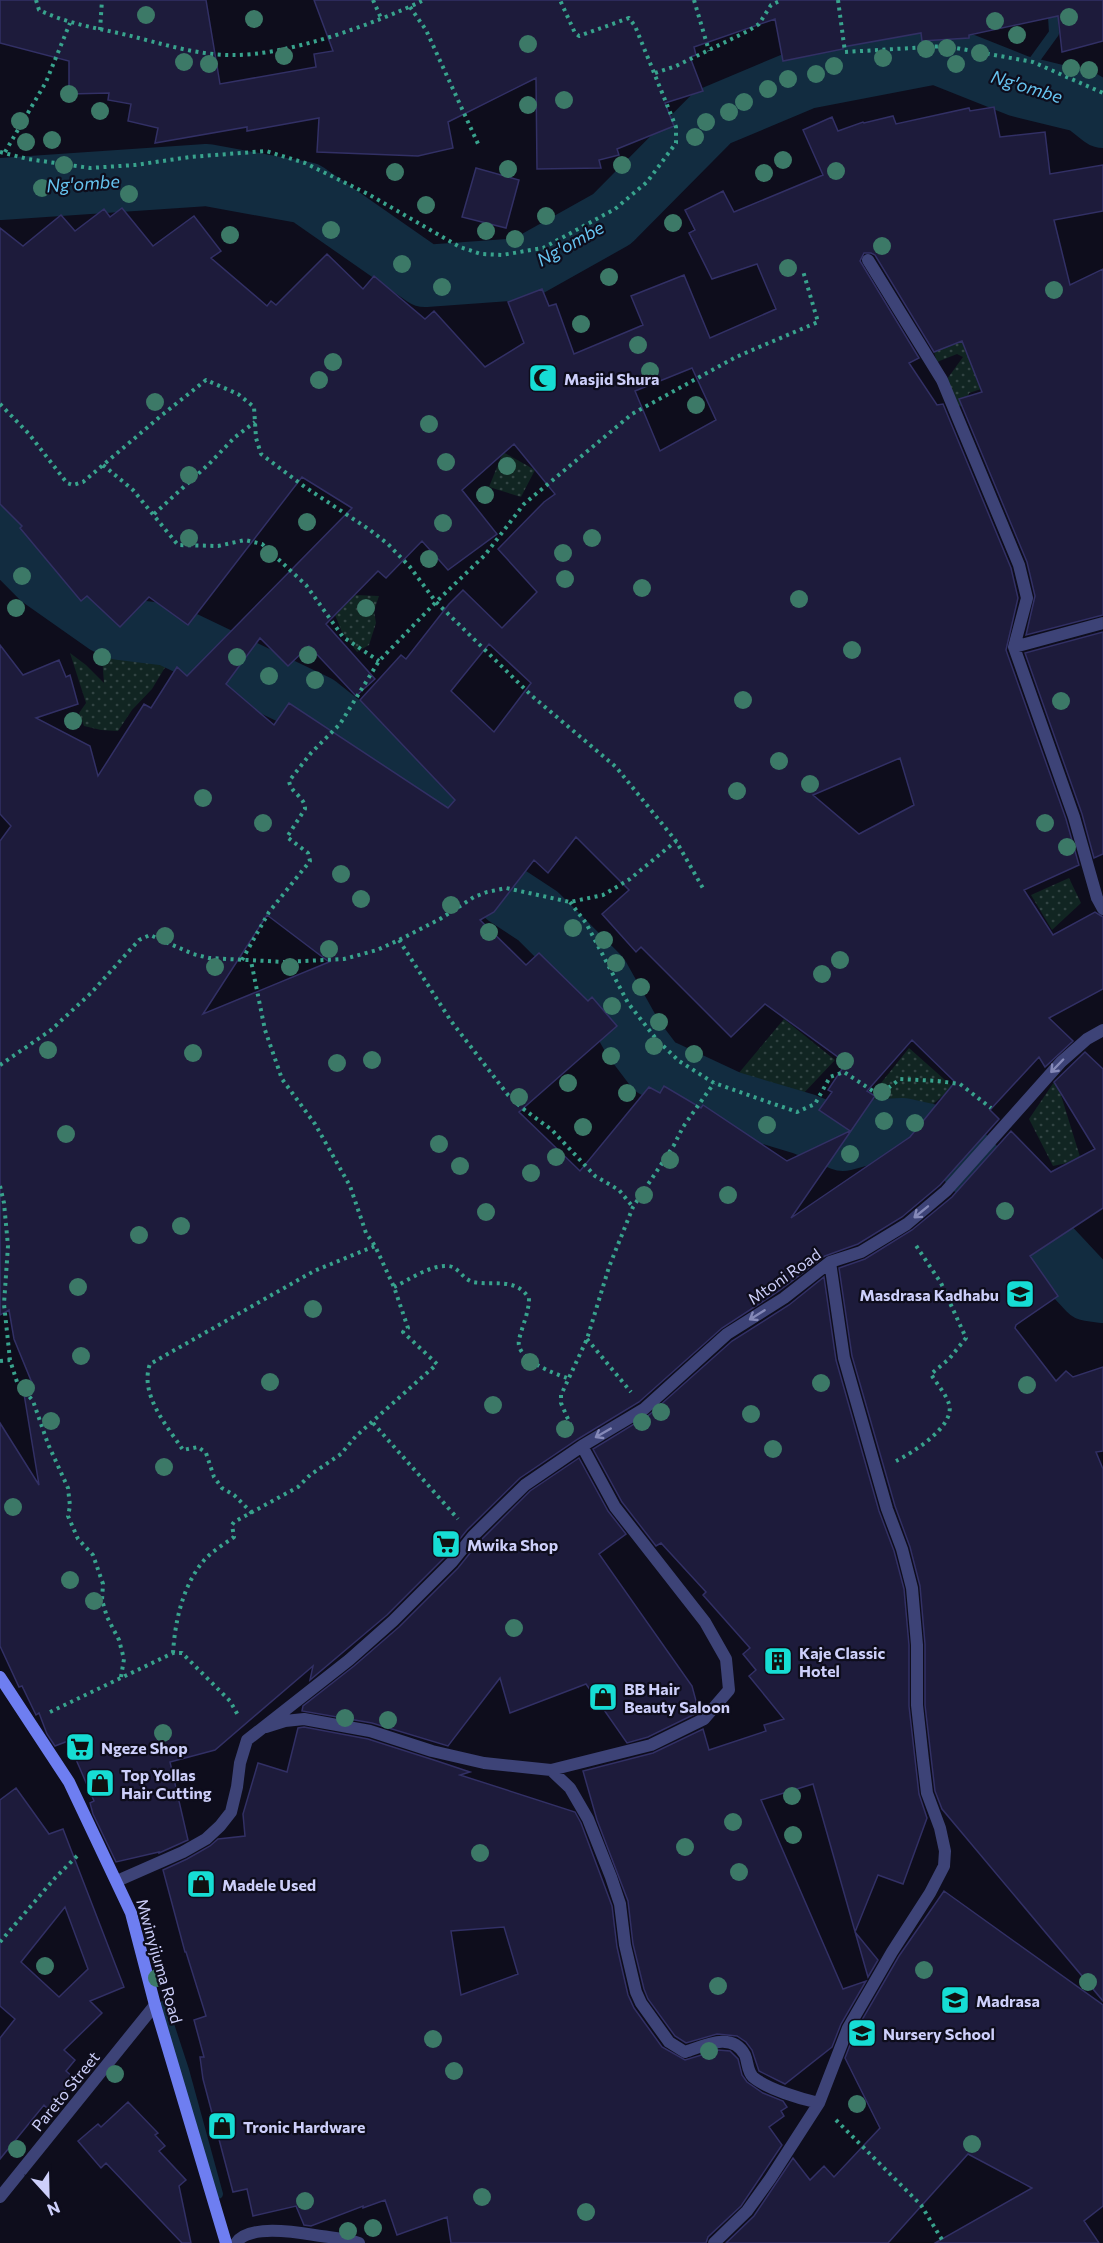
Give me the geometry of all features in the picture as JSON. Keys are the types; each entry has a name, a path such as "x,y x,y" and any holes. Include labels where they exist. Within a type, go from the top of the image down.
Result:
{"street":[{"path":"868,260 942,380 1019,565 1027,598 1014,647 1074,817 1097,898 1103,909"},
{"path":"1014,647 1103,623"},
{"name":"Mtoni Road","path":"247,1740 349,1660 393,1621 525,1485 582,1446 644,1409 727,1334 784,1298 830,1262 861,1252 907,1224 946,1191 1061,1062 1087,1039 1103,1030"},
{"path":"714,2243 747,2211 819,2103 848,2028 944,1866 945,1851 940,1828 927,1793 923,1760 917,1705 917,1645 912,1588 844,1358 830,1262"},
{"path":"258,1730 285,1721 304,1719 370,1731 432,1751 484,1763 551,1770 651,1745 704,1719 729,1690 726,1659 705,1622 615,1507 582,1446"},
{"name":"Mwinyijuma Road","path":"0,1677 69,1782 131,1913 155,2005 226,2243"},
{"path":"117,1881 183,1852 206,1839 220,1826 231,1812 240,1763 247,1740"},
{"path":"551,1770 570,1788 588,1819 620,1904 625,1945 636,1992 665,2037 685,2052 715,2042 725,2041 735,2044 746,2058 747,2067 752,2076 771,2087 819,2103"},
{"name":"Pareto Street","path":"0,2197 155,2005"},
{"path":"236,2243 238,2239 261,2231 292,2231 358,2243"}],"path":[{"path":"36,0 39,10 70,23 153,42 230,55 277,52 381,18 424,0"},
{"path":"100,30 102,0"},
{"path":"373,0 381,18"},
{"path":"70,23 46,82 2,152 28,159 90,168 266,150 305,163 368,194 460,247 481,254 502,255 543,248 615,209 647,182 676,142 676,127 635,26 629,18 579,36 575,33 560,0"},
{"path":"694,0 709,51"},
{"path":"654,73 709,51 759,24 771,5 782,0"},
{"path":"838,0 845,52 945,46 1033,62 1103,93"},
{"path":"410,7 426,30 479,146"},
{"path":"242,960 269,912 310,861 308,853 287,837 305,809 303,799 293,791 289,781 335,728 379,661 485,555 524,504 632,414 736,357 818,322 803,271"},
{"path":"0,404 29,434 67,483 73,485 83,482 206,380 238,394 254,407 256,438 261,454 305,487 370,530 410,567 436,602 532,696 616,767 676,840 704,890"},
{"path":"154,514 235,437 256,422"},
{"path":"103,465 134,490 178,545 218,546 245,540 262,544 306,585 343,638 379,661"},
{"path":"0,1065 51,1030 91,993 145,936 150,935 201,956 285,962 344,959 377,950 399,940 440,919 474,897 487,892 506,888 570,902 603,895 630,879 676,840"},
{"path":"570,902 586,923 628,1003 657,1040 679,1061 714,1083 797,1112 815,1104 831,1077 844,1072 879,1095 900,1079 938,1081 960,1084 1008,1120"},
{"path":"399,940 451,1021 508,1095 552,1130 589,1170 619,1190 633,1207"},
{"path":"173,1653 176,1618 195,1575 206,1559 234,1537 232,1525 234,1522 298,1487 310,1475 341,1454 356,1436 437,1364 403,1332 408,1328 394,1287 375,1246 366,1233 350,1186 315,1124 282,1079 265,1030 250,961"},
{"path":"582,1446 561,1404 563,1387 586,1339 609,1267 633,1207 674,1145 683,1126 714,1083"},
{"path":"0,1186 8,1246 4,1304 10,1360 17,1382 33,1401 58,1469 68,1488 70,1506 68,1516 78,1539 93,1555 103,1584 102,1600 107,1617 120,1640 124,1659 121,1677"},
{"path":"876,1471 910,1454 945,1422 949,1413 949,1404 931,1374 949,1359 966,1338 941,1283 917,1248 907,1224"},
{"path":"252,1513 234,1495 222,1488 214,1477 206,1453 198,1447 183,1450 150,1393 146,1375 150,1364 314,1271 375,1246"},
{"path":"394,1287 435,1268 448,1265 473,1282 507,1283 519,1288 529,1298 524,1328 519,1341 520,1350 536,1363 567,1378"},
{"path":"586,1339 644,1409"},
{"path":"0,1361 10,1360"},
{"path":"373,1423 473,1536"},
{"path":"30,1721 173,1653 182,1653 230,1701 240,1719 247,1740"},
{"path":"0,1942 55,1878 96,1838"},
{"path":"819,2103 921,2205 944,2243"}],"green space":[{"path":"1014,319 1021,376 969,393 965,407 949,404 947,379 963,357 957,354 937,362 934,352"},
{"path":"503,452 535,470 521,497 489,487"},
{"path":"355,595 379,596 374,611 376,623 369,645 357,652 342,632 333,610"},
{"path":"113,637 177,654 118,731 84,726 79,713 86,703 70,653 104,683 102,657"},
{"path":"1069,878 1081,903 1052,930 1031,895"},
{"path":"784,1019 835,1060 802,1095 738,1074"},
{"path":"909,1048 953,1087 925,1111 904,1125 873,1123 841,1133"},
{"path":"1056,1079 1081,1160 1053,1166 1029,1119"}],"building":[{"path":"0,0 206,0 220,84 316,67 314,54 333,51 314,0 1103,0 1103,41 1062,52 1058,16 969,35 969,38 922,41 921,33 783,61 775,19 694,47 696,55 690,57 703,91 665,103 674,126 617,149 619,155 599,160 601,168 537,169 536,78 448,122 453,148 418,156 317,152 319,118 247,131 247,127 155,143 158,128 128,121 131,104 108,100 109,93 69,94 69,61 0,43"},
{"path":"994,107 1000,137 1045,132 1050,174 1103,165 1103,211 1054,220 1070,285 1103,269 1103,615 1026,635 1035,596 1027,562 959,399 982,392 962,341 934,352 875,255 864,253 860,261 919,358 909,363 937,405 943,404 1011,568 1018,598 1006,650 1066,819 1079,865 1024,890 1053,935 1095,912 1103,917 1103,989 1049,1018 1073,1041 1045,1067 1039,1057 990,1110 999,1119 940,1185 902,1217 858,1244 825,1256 779,1291 722,1328 639,1402 520,1478 467,1530 446,1556 387,1615 310,1680 313,1666 215,1750 170,1762 188,1840 159,1853 116,1862 93,1814 90,1803 94,1801 68,1741 55,1746 47,1734 39,1713 36,1715 22,1686 19,1687 0,1646 0,1423 39,1485 23,1388 32,1383 14,1339 9,1310 0,1315 0,841 11,826 0,814 0,645 23,675 59,660 66,677 70,675 78,704 36,718 90,746 98,776 144,704 151,708 177,667 187,676 352,508 302,477 188,625 149,597 120,627 87,596 81,601 20,528 22,526 0,504 0,228 23,246 61,215 75,231 104,209 110,217 122,208 153,246 194,216 221,251 211,258 267,306 271,301 276,305 327,254 363,289 374,276 425,319 434,311 485,367 524,343 508,302 542,289 549,306 556,304 574,354 643,325 631,296 684,275 710,338 776,309 757,264 712,279 689,233 695,230 685,210 723,191 734,212 823,175 803,130 832,117 838,131 863,122 893,116 896,124 969,108 970,111","holes":["692,368 716,420 660,451 635,391","514,444 555,494 544,502 498,549 537,592 502,628 463,590 449,604 406,659 401,655 360,700 455,800 448,808 289,703 274,725 226,684 260,638 288,666 309,646 356,696 375,679 326,624 378,571 386,578 422,541 448,570 497,534 462,490","489,644 531,683 494,732 451,691","900,758 914,805 859,834 813,795","576,837 629,890 602,914 636,952 641,947 731,1037 765,1004 846,1063 828,1090 832,1092 819,1110 850,1131 787,1161 703,1105 701,1108 664,1086 660,1093 649,1087 580,1171 519,1112 617,1026 592,997 588,1001 539,953 526,965 480,920 494,912 534,860 548,873","267,915 329,962 203,1014","912,1040 955,1082 910,1137 791,1218 875,1096 867,1091"]},
{"path":"476,168 519,180 506,228 462,217"},
{"path":"1103,632 1103,854 1094,858 1082,814 1025,653"},
{"path":"1085,1052 1103,1069 1103,1208 1030,1256 1058,1296 1016,1325 1015,1328 1056,1381 1066,1371 1073,1377 1103,1367 1103,1451 1096,1452 1103,1469 1103,2001 942,1809 935,1791 925,1705 925,1644 920,1586 852,1356 839,1268 865,1259 912,1230 952,1197 1011,1131 1051,1172 1095,1149 1054,1082"},
{"path":"824,1277 836,1360 904,1589 909,1645 909,1706 919,1794 927,1818 903,1884 878,1875 855,1932 813,1784 761,1800 843,1989 866,1981 841,2024 832,2047 785,2084 759,2071 752,2050 737,2036 717,2034 686,2043 675,2036 648,1999 644,1989 633,1944 628,1901 597,1820 583,1771 653,1753 703,1729 709,1750 766,1731 764,1725 784,1719 749,1676 756,1670 743,1654 750,1648 703,1595 706,1592 661,1543 656,1546 622,1502 593,1449 649,1415 732,1341 789,1305"},
{"path":"579,1458 608,1511 626,1534 599,1554 692,1686 699,1712 648,1737 627,1743 586,1684 510,1713 500,1678 448,1746 372,1723 302,1711 303,1706 399,1627 530,1491"},
{"path":"304,1727 368,1739 470,1772 460,1775 575,1812 612,1906 617,1947 628,1995 634,2008 662,2047 685,2060 718,2050 730,2051 738,2059 742,2075 747,2082 763,2093 783,2101 787,2107 781,2111 784,2116 769,2127 782,2145 741,2206 708,2237 706,2243 451,2243 447,2217 397,2235 385,2200 311,2226 304,2225 296,2206 253,2216 247,2189 233,2192 203,2079 200,2057 204,2057 194,2020 206,2016 185,1952 163,1870 187,1859 218,1839 245,1836 243,1814 258,1763 287,1772 298,1728","holes":["504,1927 518,1974 461,1995 451,1931"]},
{"path":"16,1788 49,1834 63,1829 124,1987 90,2001 102,2013 64,2050 75,2060 66,2071 74,2078 49,2110 44,2105 0,2159 0,2038 15,2019 0,2006 0,1800","holes":["65,1907 88,1969 59,1997 21,1962"]},
{"path":"944,1891 1103,2005 1103,2206 1084,2221 1099,2243 935,2243 1032,2188 968,2154 888,2243 726,2243 754,2216 793,2158 810,2180 824,2166 834,2177 880,2128 845,2058 855,2032 899,1956"},
{"path":"855,1932 878,1960 868,1977"},
{"path":"128,2102 158,2133 155,2135 165,2146 159,2151 186,2180 179,2186 191,2243 182,2243 106,2163 101,2168 78,2141 98,2124 101,2127"}],"waterway":[{"path":"1019,86 1054,33 1052,0"},
{"name":"Ng'ombe","path":"0,189 207,175 306,193 425,276 523,269 612,219 713,117 806,78 936,53 1019,86 1084,102 1103,117"},
{"path":"0,536 42,578 106,623 120,629 169,635 317,706 381,757 420,808 447,835"},
{"path":"506,895 538,916 599,977 633,1038 655,1067 730,1102 804,1124 843,1140 880,1130 903,1129 948,1139 1089,1290 1103,1292"},
{"path":"163,2006 184,2070 218,2194"}],"place":[{"name":"Masjid Shura","path":"543,378"},
{"name":"Masdrasa Kadhabu","path":"1020,1294"},
{"name":"Mwika Shop","path":"446,1544"},
{"name":"Kaje Classic Hotel","path":"778,1661"},
{"name":"BB Hair Beauty Saloon","path":"603,1697"},
{"name":"Ngeze Shop","path":"80,1747"},
{"name":"Top Yollas Hair Cutting","path":"100,1783"},
{"name":"Madele Used","path":"201,1884"},
{"name":"Madrasa","path":"955,2000"},
{"name":"Nursery School","path":"862,2033"},
{"name":"Tronic Hardware","path":"222,2126"}]}
